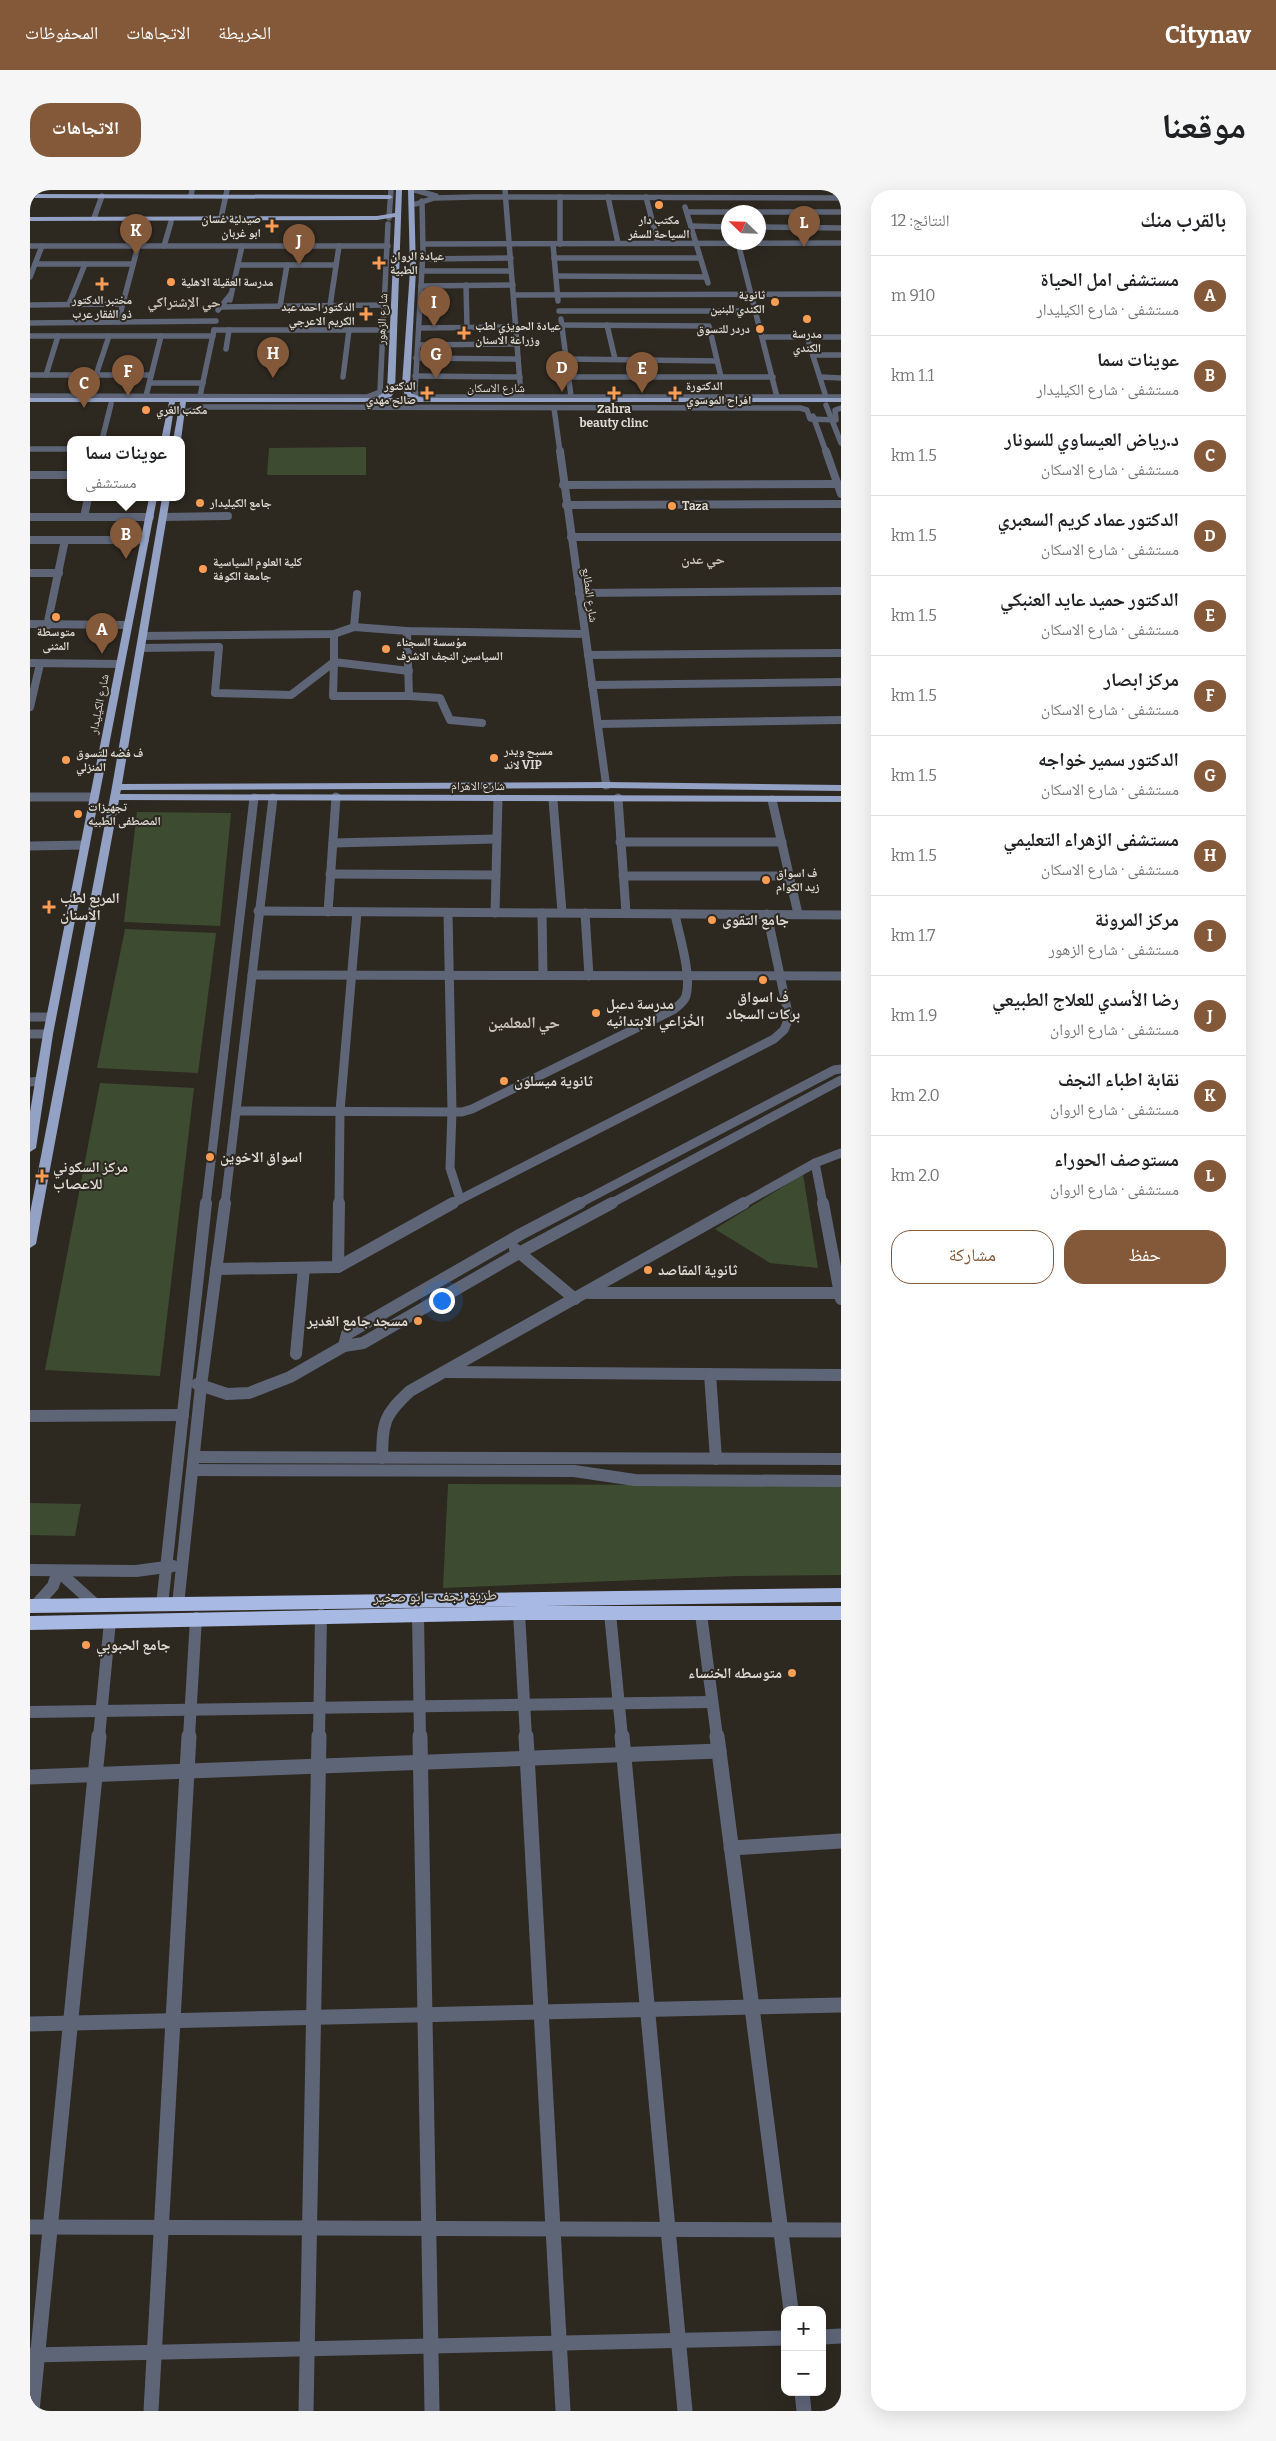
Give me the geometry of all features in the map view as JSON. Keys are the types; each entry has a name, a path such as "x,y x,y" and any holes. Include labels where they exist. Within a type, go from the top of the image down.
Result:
{"highway":[{"path":"786,1595 793,1604 789,1614"},
{"name":"طريق نجف - ابو صخير","path":"32,1612 97,1606 837,1595"},
{"path":"837,1595 830,1604 839,1613"},
{"name":"طريق نجف - ابو صخير","path":"32,1612 110,1621 322,1615 839,1613"}],"main road":[{"name":"شارع الزهور","path":"399,190 397,226 410,302 406,392 413,396 428,399"},
{"name":"شارع الزهور","path":"365,400 390,393 393,330 404,271 412,251 411,190"},
{"path":"30,196 191,193 391,193"},
{"path":"388,221 397,215"},
{"path":"55,220 94,218 222,218 345,221"},
{"path":"30,220 171,222 388,221 397,226"},
{"path":"412,238 423,244 412,251"},
{"path":"410,302 420,302"},
{"path":"409,337 418,336"},
{"path":"392,361 395,368 406,368"},
{"name":"شارع الاسكان","path":"30,400 545,398 692,406 809,405 823,400 841,406"},
{"name":"شارع الاسكان","path":"604,402 650,398 823,400 841,398"},
{"name":"شارع الاسكان","path":"30,404 106,400"},
{"path":"166,436 171,400"},
{"name":"شارع الاسكان","path":"171,400 184,403 272,406 490,406 576,400"},
{"path":"178,436 184,403"},
{"path":"170,413 182,413"},
{"name":"شارع الكيليدار","path":"31,1143 36,1109 35,1081 48,1034 153,501"},
{"path":"30,1244 116,792 166,501"},
{"path":"137,582 144,585 151,581"},
{"path":"134,601 140,598 145,600 141,620 145,624"},
{"name":"شارع الاهرام","path":"116,792 195,786 606,785 704,788 841,788"},
{"path":"194,798 195,786"},
{"path":"398,786 406,792 398,798"},
{"path":"420,786 414,792 421,798"},
{"path":"680,787 687,793 682,798"},
{"path":"704,788 699,792 704,798"},
{"name":"شارع الاهرام","path":"116,792 194,798 336,797 553,800 704,798 840,801"},
{"path":"36,1109 39,1112 46,1113 52,1111 55,1107"},
{"path":"31,1143 39,1134 43,1137 38,1162 43,1172"}],"street":[{"path":"414,190 475,197"},
{"path":"631,190 632,197"},
{"path":"222,218 226,193"},
{"path":"30,396 106,400 146,396 171,400 200,396 367,397 380,392 391,193"},
{"path":"412,209 422,201 439,198 475,197 505,193 560,197 712,197 726,195 841,197"},
{"path":"505,193 521,396"},
{"path":"726,195 841,197"},
{"path":"94,218 102,196"},
{"path":"560,197 554,258 559,311 563,325 569,376 576,400 650,398"},
{"path":"608,197 618,243"},
{"path":"646,197 658,243"},
{"path":"683,197 711,294"},
{"path":"818,198 824,212"},
{"path":"422,201 423,259 415,392 417,394 461,398 521,396 545,398"},
{"path":"687,212 841,212"},
{"path":"788,212 795,228"},
{"path":"164,246 171,222"},
{"path":"691,226 721,227"},
{"path":"766,227 841,228"},
{"path":"830,228 839,243"},
{"path":"423,244 721,243"},
{"path":"766,243 839,243"},
{"path":"30,246 388,246"},
{"path":"30,277 42,246"},
{"path":"118,322 138,246"},
{"path":"229,306 242,246"},
{"path":"330,306 339,246"},
{"path":"740,250 777,397"},
{"path":"423,259 511,258"},
{"path":"554,258 700,258"},
{"path":"35,264 133,264"},
{"path":"69,304 85,264"},
{"path":"238,265 336,265"},
{"path":"280,306 288,266"},
{"path":"422,271 511,271"},
{"path":"556,276 706,278"},
{"path":"466,285 467,328"},
{"path":"422,286 513,286"},
{"path":"200,396 219,306 231,294"},
{"path":"514,295 841,294"},
{"path":"30,305 122,304"},
{"path":"219,306 385,306"},
{"path":"559,311 756,311"},
{"path":"707,311 721,378"},
{"path":"30,323 118,322 215,327 384,327 393,330"},
{"path":"563,325 710,326"},
{"path":"607,325 615,360"},
{"path":"30,336 161,336 215,327 230,330 348,330 384,327"},
{"path":"419,328 516,327"},
{"path":"226,349 230,330"},
{"path":"342,377 348,330"},
{"path":"46,375 58,336"},
{"path":"96,375 109,336"},
{"path":"146,396 161,336"},
{"path":"763,337 841,337"},
{"path":"807,337 820,377 823,400 841,442"},
{"path":"418,345 518,344"},
{"path":"813,356 841,355"},
{"path":"416,358 518,359"},
{"path":"567,359 717,360"},
{"path":"30,375 151,375"},
{"path":"415,376 520,377"},
{"path":"569,376 773,377"},
{"path":"820,377 841,378"},
{"path":"150,383 203,383"},
{"path":"744,398 777,397 823,400"},
{"path":"102,436 106,400"},
{"path":"809,405 841,494"},
{"path":"182,413 199,408 272,406"},
{"path":"490,406 554,408 692,406 802,408 808,411 810,419 815,421 832,421 837,420 834,410 841,406"},
{"name":"شارع المطابع","path":"554,408 563,485 606,785"},
{"path":"30,449 67,449"},
{"path":"30,454 67,454"},
{"path":"30,475 67,475"},
{"path":"563,485 838,484"},
{"path":"84,517 87,501"},
{"path":"566,505 841,504"},
{"path":"163,517 228,516"},
{"path":"30,517 150,517"},
{"path":"571,537 841,537"},
{"path":"30,540 145,540"},
{"path":"47,626 65,540"},
{"path":"30,574 59,573"},
{"path":"579,593 841,591"},
{"path":"354,627 357,594"},
{"path":"30,624 47,626 128,625"},
{"path":"143,636 334,634 354,627 407,631 585,634"},
{"path":"407,631 409,696"},
{"path":"334,634 333,696 440,698 444,711 450,720 482,723"},
{"path":"141,648 219,647 215,693 291,695 334,662 409,671"},
{"path":"588,655 841,653"},
{"path":"30,663 120,664"},
{"path":"30,707 40,664"},
{"path":"592,685 841,682"},
{"path":"598,724 841,720"},
{"path":"30,798 93,797"},
{"path":"328,912 336,797"},
{"path":"170,1605 166,1567 185,1385 229,1025 254,798"},
{"path":"170,1605 182,1566 201,1386 237,1111 258,912 273,798"},
{"path":"495,913 498,798"},
{"path":"618,798 626,913"},
{"path":"553,800 562,912"},
{"path":"772,800 798,914"},
{"path":"333,843 496,840"},
{"path":"620,842 782,842"},
{"path":"30,846 85,845"},
{"path":"330,874 496,875"},
{"path":"623,876 789,876"},
{"path":"258,912 585,912 841,915"},
{"path":"338,1267 340,1111 350,976 358,912"},
{"path":"585,912 588,976"},
{"path":"448,913 452,1111 450,1168 460,1199"},
{"path":"542,913 544,976"},
{"path":"237,1111 462,1112 472,1109 673,1010 683,1003 686,995 685,976 675,914"},
{"path":"216,1269 338,1267 460,1199 774,1039 784,1030 789,1018 767,914"},
{"path":"252,975 841,976"},
{"path":"30,1017 51,1017"},
{"path":"229,1025 239,1029 247,1026"},
{"path":"30,1034 48,1034"},
{"path":"225,1050 234,1046 244,1050"},
{"path":"344,1346 347,1334 508,1242 673,1153 834,1070 841,1069"},
{"path":"185,1385 201,1386 227,1394 249,1393 290,1377 344,1346 363,1343 519,1253 685,1162 841,1080"},
{"path":"673,1153 685,1162"},
{"path":"382,1458 383,1432 390,1410 410,1391 815,1163 841,1153"},
{"path":"587,1293 840,1297 815,1163"},
{"path":"508,1242 575,1299"},
{"path":"296,1354 304,1268"},
{"path":"445,1372 841,1375"},
{"path":"710,1374 716,1459"},
{"path":"30,1416 183,1415"},
{"path":"194,1457 382,1458 574,1465 635,1480 841,1481"},
{"path":"193,1470 574,1465 716,1459 841,1459"},
{"path":"30,1570 136,1572 182,1566"},
{"path":"58,1571 97,1606"},
{"path":"32,1612 53,1586 58,1571"},
{"path":"519,1613 562,2411"},
{"path":"610,1613 685,2411"},
{"path":"701,1614 790,2306"},
{"path":"306,2411 322,1615"},
{"path":"418,1616 432,2411"},
{"path":"151,2411 196,1618"},
{"path":"32,2411 34,2355 50,2227 110,1621"},
{"path":"30,1712 712,1702"},
{"path":"30,1777 719,1751"},
{"path":"731,1848 841,1841"},
{"path":"30,2024 841,2005"},
{"path":"30,2227 841,2230"},
{"path":"826,2337 841,2336"},
{"path":"34,2355 781,2338"},
{"path":"802,2396 804,2411"}],"green space":[{"path":"366,447 366,475 267,475 269,448"},
{"path":"137,812 231,813 220,926 124,922"},
{"path":"125,929 216,933 198,1073 97,1068"},
{"path":"100,1083 194,1088 160,1376 45,1370"},
{"path":"803,1174 818,1268 770,1263 715,1229"},
{"path":"448,1484 841,1486 841,1575 737,1576 443,1588"},
{"path":"30,1503 81,1504 75,1536 30,1535"}],"place":[{"name":"مكتب دار السياحة للسفر","path":"659,205"},
{"name":"صيدلية غسان ابو غربان","path":"272,226"},
{"name":"مستوصف الحوراء","path":"804,247"},
{"name":"نقابة اطباء النجف","path":"136,255"},
{"name":"عيادة الروان الطبية","path":"379,263"},
{"name":"رضا الأسدي للعلاج الطبيعي","path":"299,265"},
{"name":"مدرسة العقيلة الاهلية","path":"171,282"},
{"name":"مختبر الدكتور ذو الفقار عرب","path":"102,284"},
{"name":"ثانوية الكندي للبنين","path":"775,302"},
{"name":"الدكتور احمد عبد الكريم الاعرجي","path":"366,314"},
{"name":"مدرسة الكندي","path":"807,319"},
{"name":"مركز المرونة","path":"434,327"},
{"name":"دردر للتسوق","path":"760,329"},
{"name":"عيادة الحويزي لطب وزراعة الاسنان","path":"464,333"},
{"name":"مستشفى الزهراء التعليمي","path":"273,378"},
{"name":"الدكتور سمير خواجه","path":"436,379"},
{"name":"الدكتور عماد كريم السعبري","path":"562,392"},
{"name":"الدكتور صالح مهدي","path":"427,393"},
{"name":"Zahra beauty clinc","path":"614,393"},
{"name":"الدكتور حميد عايد العنبكي","path":"642,393"},
{"name":"الدكتورة افراح الموسوي","path":"675,393"},
{"name":"مركز ابصار","path":"128,396"},
{"name":"د.رياض العيساوي للسونار","path":"84,408"},
{"name":"مكتب الغري","path":"146,410"},
{"name":"جامع الكيليدار","path":"200,503"},
{"name":"Taza","path":"672,506"},
{"name":"عوينات سما","path":"126,559"},
{"name":"كلية العلوم السياسية جامعة الكوفة","path":"203,569"},
{"name":"متوسطة المثنى","path":"56,617"},
{"name":"مؤسسة السجناء السياسين النجف الاشرف","path":"386,649"},
{"name":"مستشفى امل الحياة","path":"102,654"},
{"name":"مسبح ويدر لاند VIP","path":"494,758"},
{"name":"ف فضه للتسوق المنزلي","path":"66,760"},
{"name":"تجهيزات المصطفى الطبيه","path":"78,814"},
{"name":"ف اسواق زيد الكوام","path":"766,880"},
{"name":"المربع لطب الاسنان","path":"49,907"},
{"name":"جامع التقوى","path":"712,920"},
{"name":"ف اسواق بركات السجاد","path":"763,980"},
{"name":"مدرسة دعبل الخُزاعي الابتدائيه","path":"596,1013"},
{"name":"ثانوية ميسلون","path":"504,1081"},
{"name":"اسواق الاخوين","path":"210,1157"},
{"name":"مركز السكوني للاعصاب","path":"42,1176"},
{"name":"ثانوية المقاصد","path":"648,1270"},
{"name":"مسجد جامع الغدير","path":"418,1321"},
{"name":"جامع الحبوبي","path":"86,1645"},
{"name":"متوسطه الخنساء","path":"792,1673"}],"district":[{"name":"حي الإشتراكي","path":"184,302"},
{"name":"حي عدن","path":"703,559"},
{"name":"حي المعلمین","path":"524,1022"}]}
